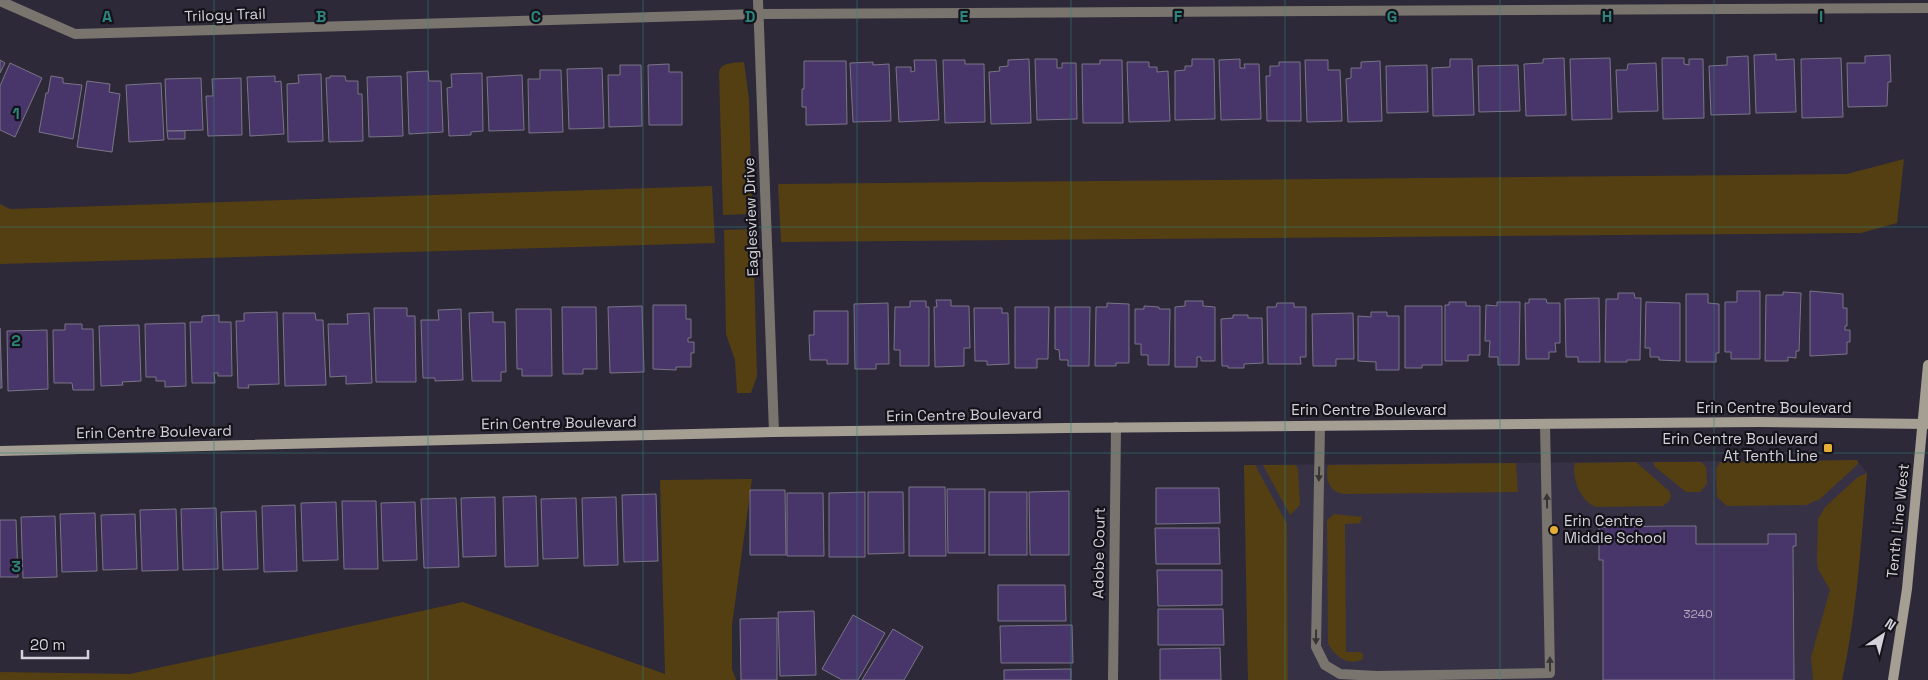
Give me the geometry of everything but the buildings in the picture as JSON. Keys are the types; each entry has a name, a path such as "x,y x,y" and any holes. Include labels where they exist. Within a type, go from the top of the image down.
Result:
{"street":[{"name":"Eaglesview Drive","path":"758,0 774,432"},
{"name":"Trilogy Trail","path":"0,1 75,34 758,14 1928,8"},
{"name":"Tenth Line West","path":"1893,680 1907,589 1925,425 1928,364"},
{"name":"Erin Centre Boulevard","path":"0,451 774,432 1116,427 1758,422 1925,425"},
{"path":"1320,426 1316,647 1324,665 1340,674 1377,676 1550,673 1546,424"},
{"name":"Adobe Court","path":"1113,680 1116,427"}],"shaded area":[{"path":"744,62 749,99 752,214 723,215 719,72 722,66"},
{"path":"1904,159 1897,223 1861,233 781,242 778,184 1847,174"},
{"path":"712,186 715,243 0,264 0,204 10,209"},
{"path":"753,229 757,376 751,393 737,393 735,360 726,334 724,230"},
{"name":"Erin Centre Middle School","path":"1857,460 1867,473 1857,588 1842,680 1248,680 1244,465"},
{"path":"1857,460 1858,464 1820,499 1806,505 1727,506 1717,497 1716,469 1720,462"},
{"path":"1636,462 1669,491 1671,496 1669,501 1663,506 1596,507 1586,500 1578,489 1574,476 1575,463"},
{"path":"1654,462 1701,462 1706,467 1707,484 1700,492 1686,492 1654,466"},
{"path":"1516,463 1518,492 1344,494 1332,488 1327,475 1328,465"},
{"path":"1244,465 1255,465 1287,524 1288,680 1248,680"},
{"path":"1263,465 1296,465 1298,469 1300,505 1290,515"},
{"path":"1867,473 1855,603 1842,680 1813,680 1811,657 1830,590 1818,569 1818,519 1825,507 1858,477"},
{"path":"752,479 732,625 732,669 736,680 0,680 0,672 130,674 463,602 665,674 660,480"},
{"path":"1334,514 1362,517 1360,523 1345,524 1346,652 1360,652 1363,654 1363,659 1352,662 1338,656 1328,643 1327,520"}],"place":[{"name":"Erin Centre Boulevard At Tenth Line","path":"1828,448"},
{"name":"Erin Centre Middle School","path":"1554,530"}]}
